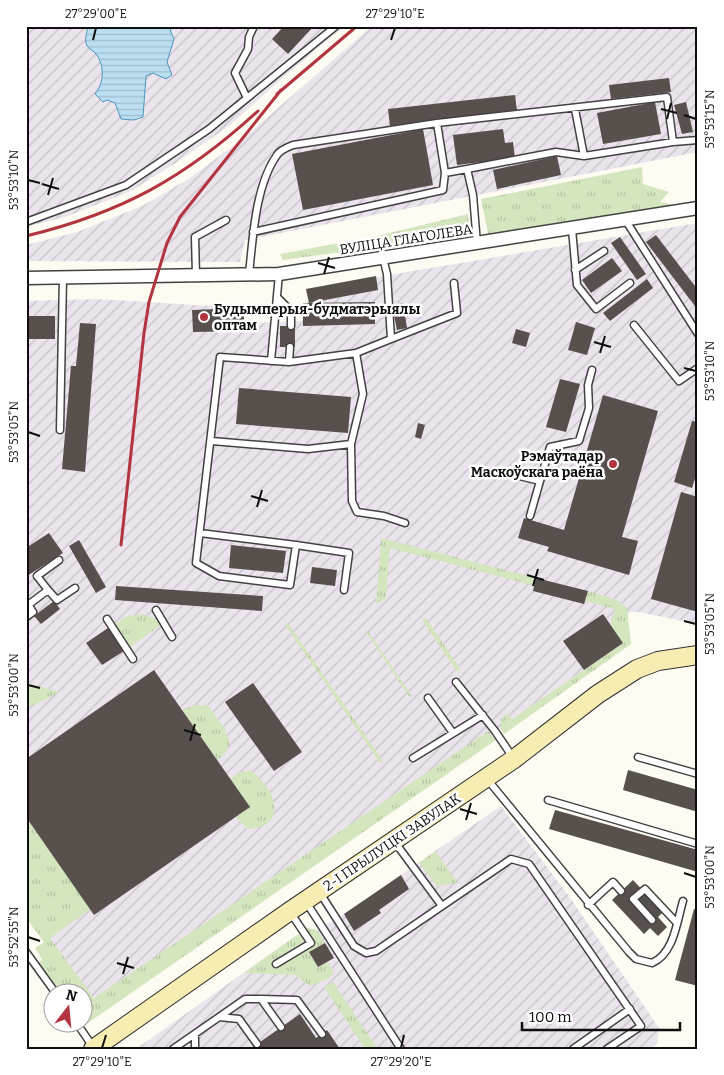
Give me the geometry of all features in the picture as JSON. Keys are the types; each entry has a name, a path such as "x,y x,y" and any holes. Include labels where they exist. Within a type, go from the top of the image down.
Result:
{"street":[{"name":"ВУЛІЦА ГЛАГОЛЕВА","path":"26,278 279,274 626,221 698,208"},
{"name":"2-І ПРЫЛУЦКІ ЗАВУЛАК","path":"93,1049 290,911 514,759 598,694 636,668 698,655"}],"lane":[{"path":"247,98 236,73 248,49 249,37 254,26"},
{"path":"26,222 126,185 209,130 336,26"},
{"path":"249,274 253,232 265,179 278,153 293,144 437,123 575,109 666,97 673,142"},
{"path":"575,109 584,156"},
{"path":"253,232 443,190 445,173 437,123"},
{"path":"445,173 556,152 584,156 698,140"},
{"path":"467,169 472,195 477,244"},
{"path":"196,275 195,237 226,220"},
{"path":"626,221 698,334"},
{"path":"572,229 577,285 596,309 630,283"},
{"path":"575,270 604,251"},
{"path":"383,258 387,274 391,339"},
{"path":"271,361 279,274"},
{"path":"60,430 63,277"},
{"path":"296,545 290,585 219,576 196,563 212,441 220,358 289,362 356,353 457,313 454,284"},
{"path":"277,297 292,311 291,326"},
{"path":"634,325 680,381 698,368"},
{"path":"289,362 290,347"},
{"path":"356,353 363,394 351,444 352,501 357,512 384,516 405,523"},
{"path":"530,516 550,448 579,441 590,408 588,385 592,370"},
{"path":"212,441 308,449 351,444"},
{"path":"511,474 540,481"},
{"path":"200,533 348,553 344,590"},
{"path":"59,560 37,576 57,600 75,588"},
{"path":"26,616 33,612 27,603 48,590"},
{"path":"156,610 172,637"},
{"path":"107,620 133,659"},
{"path":"456,682 483,715 514,759"},
{"path":"428,698 453,733"},
{"path":"413,758 483,715"},
{"path":"638,757 698,774"},
{"path":"486,778 628,952 644,962 652,963 664,955 669,948 683,901"},
{"path":"548,800 698,844"},
{"path":"394,840 442,906"},
{"path":"312,896 354,946 366,954 376,951 511,859 529,864 641,1026 607,1049"},
{"path":"588,905 613,882 621,891"},
{"path":"652,920 633,899 645,888 676,922"},
{"path":"312,896 401,1049"},
{"path":"276,964 311,943 290,911"},
{"path":"26,952 48,982"},
{"path":"173,1049 182,1046 195,1034 245,999 297,1000 322,1034"},
{"path":"261,999 281,1027"},
{"path":"573,1049 630,1009"},
{"path":"219,1017 239,1020 257,1044"},
{"path":"82,1032 93,1049"},
{"path":"195,1034 195,1049"}],"shaded area":[{"path":"26,26 345,26 297,65 229,126 174,164 131,191 68,216 26,227"},
{"path":"372,26 698,26 698,152 245,240 240,262 26,261 26,245 77,232 142,206 190,178 246,136"},
{"path":"698,223 698,624 638,612 629,612 623,643 94,1008 92,1005 92,982 74,982 26,918 26,301 97,299 244,308 244,323 302,321 303,303 308,303 306,289"},
{"path":"501,806 571,899 659,1028 657,1043 650,1049 136,1049 307,928 317,930 344,914"}],"green space":[{"path":"642,167 643,184 669,192 660,202 688,208 489,238 481,199"},
{"path":"468,214 470,232 451,237 283,260 280,254 377,236"},
{"path":"381,538 536,578 535,586 390,548 386,599 376,604"},
{"path":"588,591 617,600 627,608 631,644 504,734 500,728 501,719 507,713 512,719 623,643 610,624 615,609 585,601"},
{"path":"142,614 158,620 160,626 124,651 108,628 128,616"},
{"path":"426,618 461,670 457,672 422,620"},
{"path":"288,623 383,761 380,763 285,625"},
{"path":"368,631 412,696 410,698 366,632"},
{"path":"31,684 60,692 32,706 26,705 26,688"},
{"path":"194,705 208,705 225,729 230,743 224,755 217,760 182,710"},
{"path":"488,731 496,740 92,1020 92,995 94,998"},
{"path":"250,770 259,777 272,796 274,814 270,821 261,827 247,829 236,817 249,807 230,779 238,773"},
{"path":"26,817 91,909 50,938 82,982 54,982 39,962 42,959 35,948 44,942 26,918"},
{"path":"435,851 458,883 437,886 419,863"},
{"path":"307,928 317,930 325,943 310,952 318,967 328,962 334,973 328,979 310,986 295,975 244,973"},
{"path":"333,982 378,1049 365,1049 324,987"}],"water":[{"path":"88,26 173,26 170,30 174,39 167,62 172,75 166,79 153,73 146,76 143,117 134,120 121,119 115,103 107,100 103,102 95,94 102,80 102,69 96,54 86,44"}],"building":[{"path":"284,26 314,26 288,54 272,39"},
{"path":"669,78 671,92 611,99 609,85"},
{"path":"515,95 517,111 390,126 388,109"},
{"path":"655,102 661,134 603,144 597,113"},
{"path":"686,102 693,132 682,134 674,105"},
{"path":"423,129 433,185 303,210 292,154"},
{"path":"503,129 505,143 513,142 515,158 457,165 453,135"},
{"path":"557,156 561,175 497,189 493,170"},
{"path":"656,235 698,290 698,310 646,242"},
{"path":"620,237 646,274 637,280 611,243"},
{"path":"612,258 622,271 591,293 582,280"},
{"path":"376,276 378,290 309,303 306,289"},
{"path":"647,279 653,288 610,321 603,313"},
{"path":"375,302 375,324 303,326 303,303"},
{"path":"403,303 407,328 397,330 392,305"},
{"path":"244,308 244,331 193,332 192,310"},
{"path":"26,316 55,316 55,339 26,339"},
{"path":"576,322 595,328 587,355 568,350"},
{"path":"80,323 96,324 85,472 62,469 71,366 76,366"},
{"path":"280,326 295,326 295,347 280,347"},
{"path":"516,329 530,333 526,347 512,343"},
{"path":"560,379 580,384 566,432 546,427"},
{"path":"239,388 351,397 348,433 236,424"},
{"name":"Рэмаўтадар Маскоўскага раёна","path":"603,395 658,411 622,537 638,541 629,575 547,551 549,547 518,538 524,518 564,530"},
{"path":"692,421 698,422 698,469 692,488 674,482"},
{"path":"418,423 425,425 421,439 415,437"},
{"path":"681,492 698,497 698,612 651,599"},
{"path":"49,533 63,553 27,576 26,548"},
{"path":"79,540 106,587 96,593 69,546"},
{"path":"231,545 286,551 283,573 229,568"},
{"path":"312,567 337,570 335,586 310,583"},
{"path":"536,578 588,591 584,604 533,591"},
{"path":"116,586 263,596 262,611 115,600"},
{"path":"54,601 60,609 41,624 34,616"},
{"path":"603,614 623,643 584,670 563,641"},
{"path":"108,628 124,651 102,665 86,643"},
{"path":"154,670 250,807 94,915 26,817 26,759"},
{"path":"253,683 302,752 274,771 225,702"},
{"path":"628,770 698,790 698,812 623,790"},
{"path":"555,810 698,850 698,872 549,829"},
{"path":"401,875 409,889 379,910 381,913 354,931 344,914"},
{"path":"633,880 663,912 658,917 667,927 658,936 650,928 644,934 612,900"},
{"path":"694,909 698,910 698,986 675,980"},
{"path":"325,943 334,958 318,967 309,952"},
{"path":"300,1014 316,1038 327,1030 340,1049 250,1049"}],"railway":[{"path":"277,94 357,26"},
{"path":"121,545 144,333 149,302 167,243 180,217 281,90"},
{"path":"26,236 93,216 151,190 205,155 258,111"}],"place":[{"name":"Будымперыя-будматэрыялы оптам","path":"204,317"},
{"name":"Рэмаўтадар Маскоўскага раёна","path":"613,464"}]}
